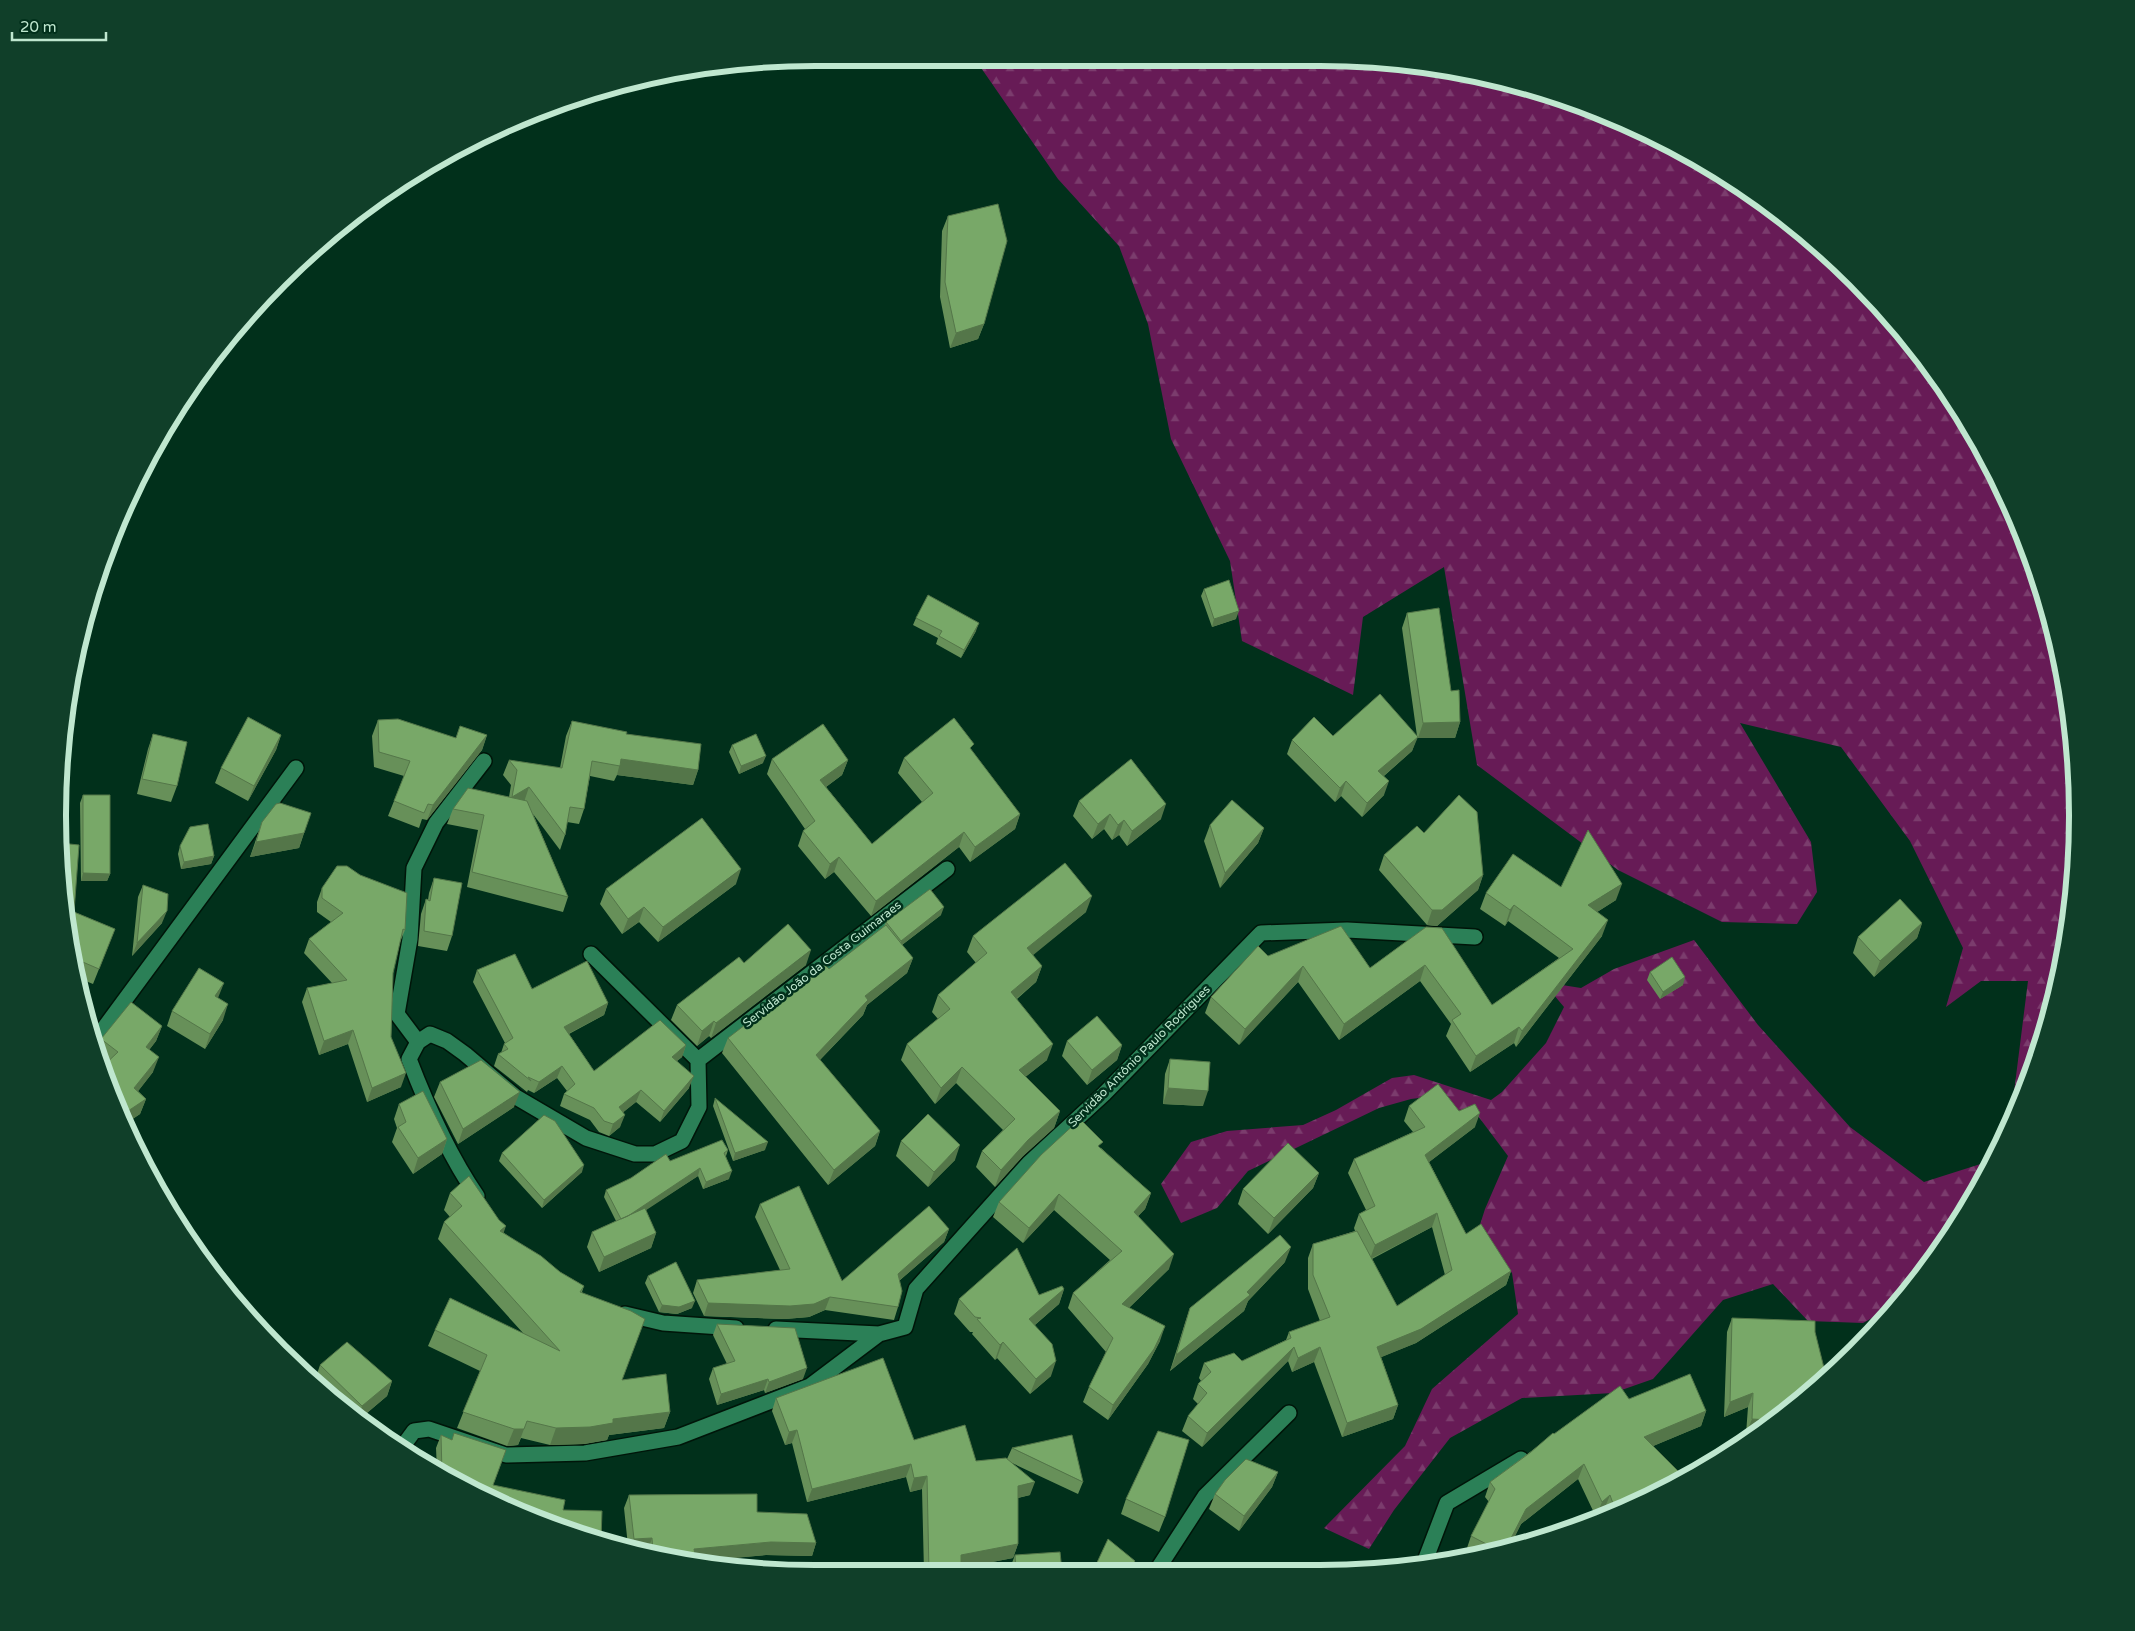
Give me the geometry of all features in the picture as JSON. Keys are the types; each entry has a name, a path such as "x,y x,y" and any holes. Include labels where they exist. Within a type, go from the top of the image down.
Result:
{"street":[{"path":"418,1042 397,1014 410,939 414,868 436,823 484,761"},
{"path":"100,1034 296,768"},
{"name":"Servidão João da Costa Guimaraes","path":"698,1060 947,869"},
{"name":"Servidão Antônio Paulo Rodrigues","path":"879,1334 904,1327 916,1290 1017,1177 1104,1094 1261,933 1347,930 1475,937"},
{"path":"485,1207 463,1176 422,1094 409,1059 418,1042 430,1034 447,1041 516,1097 586,1138 634,1154 655,1154 682,1141 699,1107 698,1060 591,954"},
{"path":"606,1309 662,1323 879,1334"},
{"path":"406,1442 414,1431 429,1430 506,1455 585,1453 678,1437 810,1386 879,1334"},
{"path":"1160,1565 1205,1496 1290,1413"},
{"path":"1427,1556 1447,1503 1521,1459"}],"green space":[{"path":"980,66 1320,66 1369,68 1466,81 1560,106 1606,123 1694,167 1736,193 1776,221 1814,252 1883,321 1914,359 1968,441 2012,529 2029,575 2043,622 2054,669 2067,766 2069,816 2067,865 2054,962 2029,1056 2013,1099 2028,981 1981,981 1946,1007 1963,948 1910,841 1841,747 1740,723 1811,842 1817,892 1797,924 1722,922 1618,870 1477,765 1444,567 1363,617 1353,695 1242,641 1230,561 1171,439 1148,324 1119,246 1058,179"},
{"path":"1694,940 1758,1025 1850,1127 1924,1182 1982,1163 1942,1232 1914,1272 1879,1314 1863,1323 1808,1321 1773,1284 1723,1300 1653,1379 1613,1393 1522,1398 1450,1438 1394,1510 1369,1549 1324,1528 1405,1446 1432,1389 1518,1314 1512,1273 1478,1231 1485,1209 1508,1156 1475,1112 1459,1115 1435,1096 1411,1099 1379,1108 1248,1171 1217,1208 1181,1223 1161,1184 1191,1142 1227,1131 1303,1125 1336,1110 1392,1078 1414,1075 1491,1100 1502,1092 1546,1043 1564,1007 1543,982 1581,988 1614,969"}],"building":[{"path":"998,204 1007,241 984,324 956,333 945,282 948,216"},
{"path":"1229,580 1239,611 1214,619 1204,589"},
{"path":"928,595 979,623 964,650 939,636 942,631 916,618"},
{"path":"1439,608 1451,691 1459,690 1460,722 1423,723 1407,613"},
{"path":"1380,694 1418,737 1378,771 1389,781 1367,803 1346,781 1340,788 1292,740 1314,717 1333,736"},
{"path":"248,717 281,735 254,786 221,768"},
{"path":"954,718 974,744 970,748 1020,814 975,847 964,832 876,901 839,857 830,864 803,831 815,821 772,759 823,724 848,760 820,780 872,844 933,793 904,758"},
{"path":"398,719 456,738 460,726 487,735 433,805 428,804 424,813 394,801 410,761 379,752 378,720"},
{"path":"572,721 627,732 626,734 701,744 698,770 621,759 620,766 592,761 584,809 570,807 565,835 529,787 512,797 517,770 509,760 562,768"},
{"path":"153,734 187,742 177,786 142,779"},
{"path":"756,734 766,756 741,766 732,745"},
{"path":"1131,759 1166,804 1132,831 1124,820 1118,825 1110,814 1098,824 1079,801"},
{"path":"468,788 527,801 568,897 472,872 484,815 453,809"},
{"path":"83,795 110,795 110,874 83,873"},
{"path":"1459,795 1477,812 1483,875 1442,910 1432,910 1384,855 1417,826 1424,833"},
{"path":"1232,800 1264,828 1225,873 1210,825"},
{"path":"280,803 311,813 304,833 256,842 262,822 276,804"},
{"path":"702,818 741,869 663,927 644,907 628,919 606,889"},
{"path":"208,824 214,856 184,862 180,846 190,827"},
{"path":"1588,830 1622,884 1588,905 1608,920 1522,1031 1519,1027 1476,1056 1452,1020 1461,1014 1425,965 1344,1024 1303,966 1245,1029 1211,997 1258,946 1268,956 1341,926 1370,968 1426,927 1442,928 1492,1005 1573,949 1514,905 1510,910 1486,893 1513,854 1561,887"},
{"path":"67,844 79,845 74,912 115,929 99,969 81,961 73,913"},
{"path":"1065,863 1092,896 1027,948 1042,966 1011,992 1053,1044 1019,1070 1060,1111 1028,1140 1001,1170 982,1151 1015,1119 962,1067 941,1088 907,1044 950,1009 938,995 987,953 973,936"},
{"path":"337,866 347,866 360,875 407,893 405,930 403,929 393,973 391,1037 406,1073 372,1088 353,1030 324,1041 307,988 347,980 309,939 343,913 322,898 322,888"},
{"path":"434,878 462,883 452,936 424,931 426,899 430,901"},
{"path":"143,885 168,894 167,911 137,943"},
{"path":"930,889 944,907 901,941 886,922"},
{"path":"1900,899 1922,923 1880,961 1858,937"},
{"path":"788,924 811,950 716,1023 714,1021 702,1031 677,1005 739,957 744,963"},
{"path":"886,925 913,958 865,996 868,1000 816,1055 880,1131 834,1170 728,1038 824,964 829,969"},
{"path":"515,954 532,989 587,961 608,1003 564,1027 594,1071 660,1020 686,1045 672,1057 694,1076 664,1111 641,1090 619,1107 625,1115 613,1124 604,1121 594,1108 564,1094 575,1084 562,1066 539,1082 528,1077 531,1081 498,1054 508,1049 504,1044 513,1038 477,970"},
{"path":"1672,957 1685,977 1663,992 1650,972"},
{"path":"199,968 224,983 215,996 228,1004 210,1034 172,1011"},
{"path":"131,1002 162,1026 146,1047 159,1057 134,1088 146,1099 127,1111 108,1061 118,1052 101,1039"},
{"path":"1097,1016 1122,1045 1092,1070 1067,1041"},
{"path":"1170,1059 1210,1062 1208,1091 1168,1088"},
{"path":"481,1060 520,1092 463,1129 440,1082"},
{"path":"1438,1084 1459,1111 1475,1104 1480,1113 1425,1155 1466,1234 1481,1224 1511,1271 1421,1329 1377,1347 1398,1405 1347,1423 1320,1347 1298,1358 1294,1347 1207,1433 1188,1416 1207,1393 1198,1384 1211,1372 1204,1363 1234,1353 1242,1361 1291,1338 1289,1332 1330,1317 1313,1275 1313,1244 1357,1231 1397,1306 1452,1270 1437,1213 1375,1245 1359,1214 1375,1206 1354,1159 1425,1127 1409,1106"},
{"path":"423,1091 447,1139 418,1158 398,1127 406,1122 399,1104"},
{"path":"715,1098 768,1142 735,1153"},
{"path":"928,1114 960,1145 934,1172 901,1141"},
{"path":"544,1115 555,1121 584,1165 544,1200 502,1153"},
{"path":"1080,1119 1103,1142 1098,1146 1151,1193 1134,1212 1174,1254 1122,1304 1165,1326 1154,1349 1113,1405 1089,1387 1113,1338 1073,1293 1122,1251 1059,1194 1029,1228 999,1202 1041,1155"},
{"path":"722,1140 728,1150 724,1153 732,1171 706,1182 700,1168 621,1219 606,1190 631,1178 666,1154 670,1161"},
{"path":"1288,1143 1319,1173 1274,1218 1243,1189"},
{"path":"469,1176 499,1220 506,1226 500,1231 541,1256 560,1272 584,1286 580,1292 631,1311 645,1319 622,1380 666,1374 670,1412 613,1419 613,1423 590,1427 556,1428 527,1421 524,1429 514,1429 463,1412 487,1355 435,1330 450,1298 560,1351 444,1222 462,1206 450,1193"},
{"path":"799,1186 842,1281 929,1206 949,1229 898,1274 902,1291 898,1307 830,1297 814,1304 790,1306 708,1303 697,1280 790,1269 760,1204"},
{"path":"645,1208 656,1233 604,1257 592,1232"},
{"path":"1280,1235 1291,1247 1247,1292 1250,1295 1176,1355 1190,1308"},
{"path":"1017,1248 1039,1295 1062,1286 1064,1289 1029,1319 1052,1344 1056,1361 1036,1379 1003,1342 1000,1345 977,1319 981,1318 975,1317 959,1299"},
{"path":"676,1262 695,1301 679,1307 662,1305 648,1276"},
{"path":"1732,1318 1815,1321 1815,1332 1824,1369 1814,1379 1809,1380 1809,1383 1762,1420 1752,1419 1753,1393 1730,1402"},
{"path":"717,1324 795,1328 807,1368 769,1382 768,1379 721,1394 713,1368 735,1361"},
{"path":"347,1342 392,1381 362,1406 320,1365"},
{"path":"883,1358 914,1440 965,1425 976,1461 1006,1458 1035,1482 1018,1486 1018,1544 961,1555 961,1565 929,1565 927,1476 914,1478 911,1464 812,1489 797,1430 789,1432 776,1398"},
{"path":"1690,1374 1706,1411 1644,1437 1679,1472 1613,1505 1610,1495 1602,1502 1584,1464 1526,1509 1510,1540 1488,1545 1471,1536 1495,1489 1490,1482 1553,1433 1620,1386 1629,1399"},
{"path":"1158,1431 1189,1440 1165,1517 1126,1499"},
{"path":"454,1433 506,1450 493,1485 565,1500 563,1510 602,1511 601,1533 529,1508 442,1464 441,1435 452,1440"},
{"path":"1072,1435 1083,1482 1012,1448"},
{"path":"1246,1459 1278,1472 1244,1516 1215,1494 1225,1480"},
{"path":"757,1494 757,1512 807,1514 816,1543 771,1542 694,1549 695,1554 653,1546 652,1538 634,1539 629,1495"},
{"path":"1108,1539 1135,1561 1131,1565 1096,1565"},
{"path":"1060,1552 1061,1565 1016,1565 1015,1555"}]}
